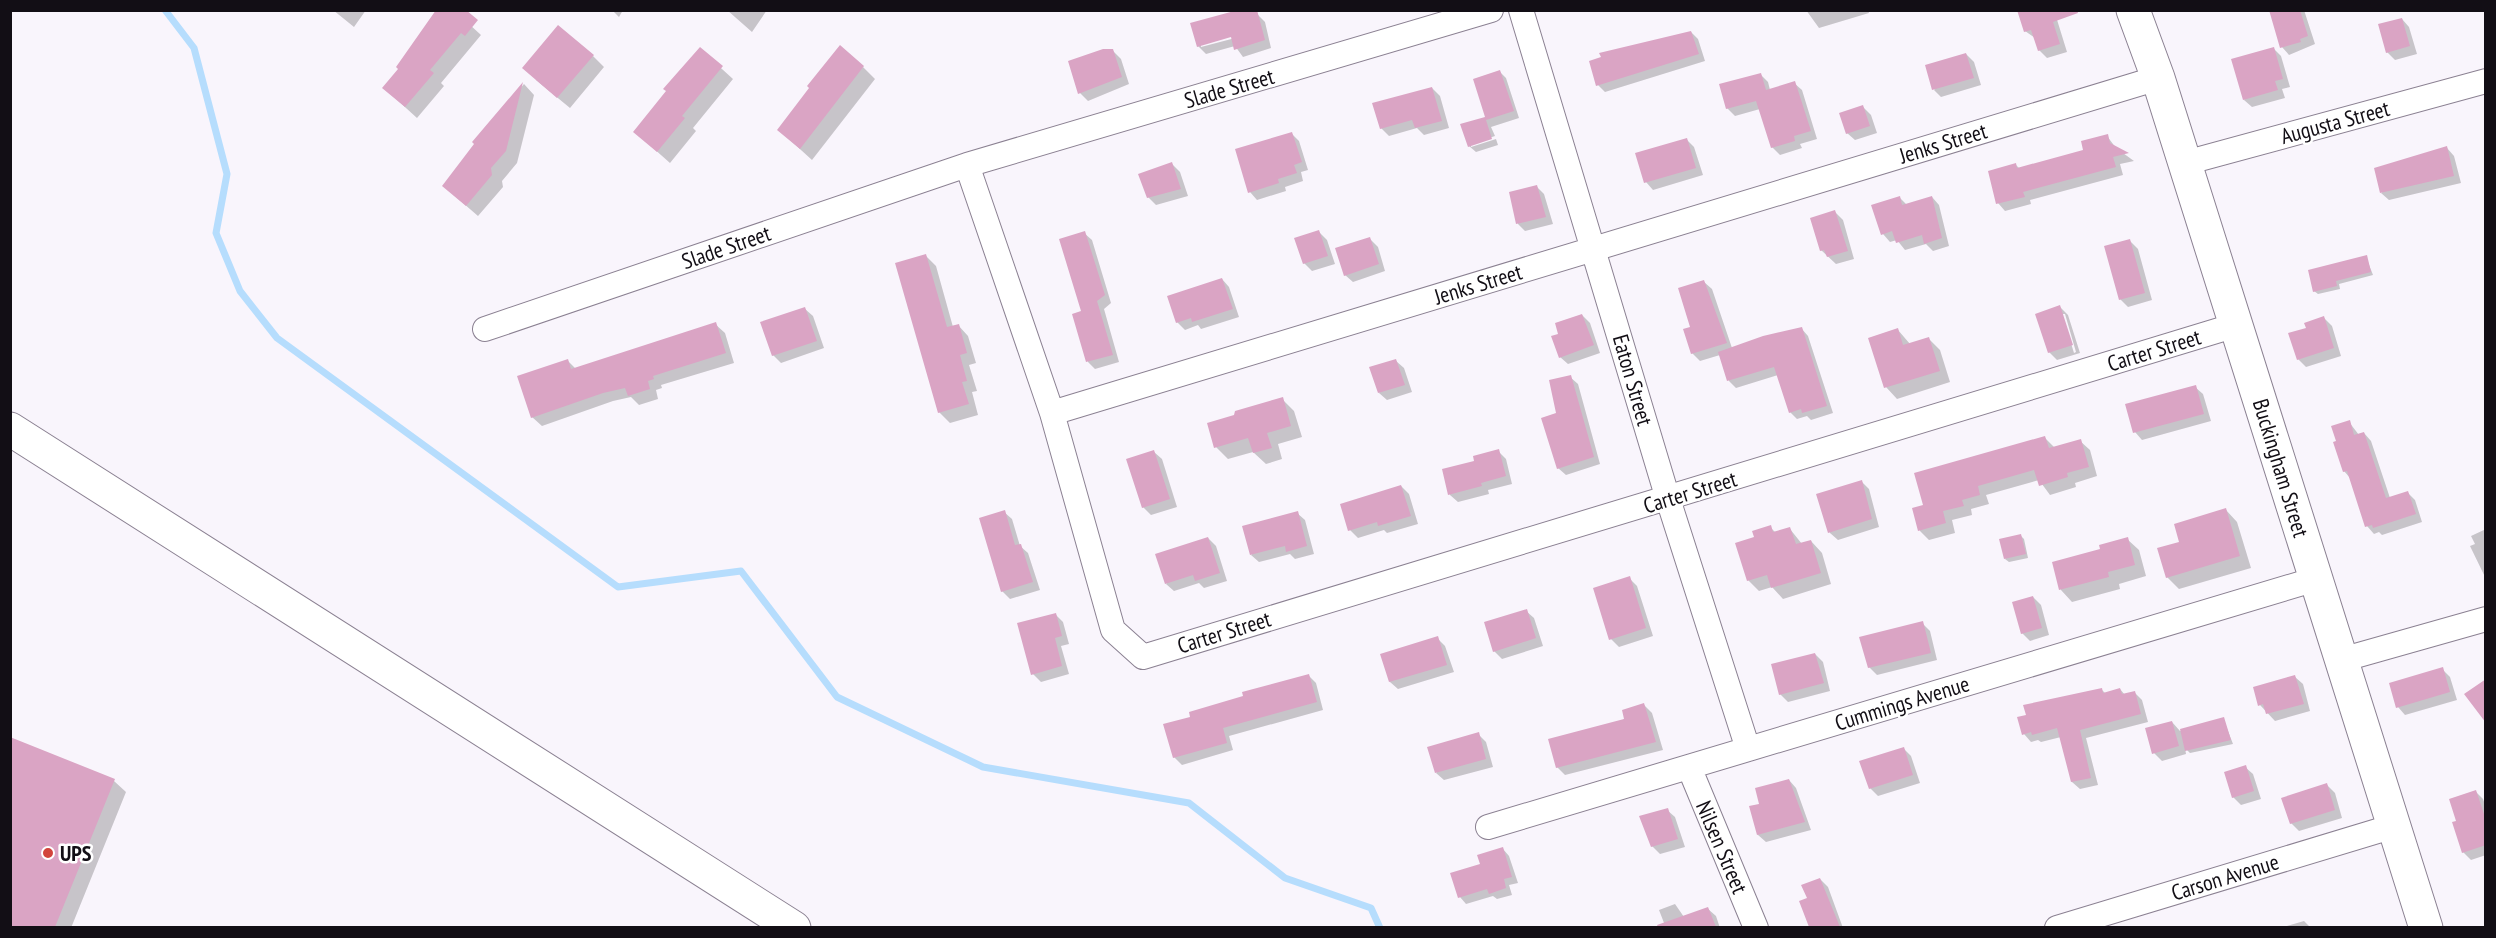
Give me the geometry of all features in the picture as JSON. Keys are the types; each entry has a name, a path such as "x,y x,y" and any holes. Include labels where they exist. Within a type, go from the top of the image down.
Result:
{"main road":[{"name":"Buckingham Street","path":"2133,10 2158,78 2426,927"},
{"path":"10,429 794,927"}],"street":[{"name":"Slade Street","path":"485,329 967,165 1491,10"},
{"name":"Eaton Street","path":"1521,10 1595,249 1668,499 1748,749"},
{"name":"Jenks Street","path":"1052,413 2158,78"},
{"name":"Augusta Street","path":"2185,163 2486,81"},
{"path":"967,165 1052,413"},
{"name":"Carter Street","path":"1052,413 1113,630 1143,657 2236,325"},
{"name":"Cummings Avenue","path":"1488,827 2316,579"},
{"path":"2341,660 2486,619"},
{"name":"Nilsen Street","path":"1689,767 1756,927"},
{"name":"Carson Avenue","path":"2057,927 2394,825"}],"building":[{"path":"436,10 466,10 478,20 465,36 461,33 430,70 434,73 405,107 382,88 398,69 396,67"},
{"path":"1238,10 1257,10 1265,40 1234,50 1231,37 1197,47 1190,23"},
{"path":"2017,10 2077,10 2078,13 2053,22 2060,44 2038,51 2031,30 2024,32"},
{"path":"2269,10 2300,10 2308,36 2300,39 2301,42 2280,48"},
{"path":"2402,18 2410,46 2386,53 2378,24"},
{"path":"558,25 594,55 557,98 522,68"},
{"path":"1691,31 1699,54 1596,86 1589,61 1601,57 1599,53"},
{"path":"840,45 864,66 800,149 777,130 809,88 807,86"},
{"path":"700,47 723,66 682,116 685,118 657,152 633,132 666,91 663,89"},
{"path":"2274,47 2283,79 2275,81 2278,90 2243,100 2231,59"},
{"path":"1103,49 1113,49 1122,77 1078,94 1068,61"},
{"path":"1966,53 1974,78 1932,90 1925,65"},
{"path":"1500,70 1514,111 1486,120 1492,139 1468,147 1460,124 1485,117 1473,79"},
{"path":"1761,73 1766,90 1795,81 1811,131 1794,136 1795,141 1771,148 1756,101 1726,109 1719,84"},
{"path":"523,82 506,151 491,168 492,175 466,206 442,186 474,144 472,142"},
{"path":"1432,87 1442,121 1415,128 1412,120 1380,129 1372,103"},
{"path":"1863,105 1870,126 1846,134 1839,113"},
{"path":"1292,132 1302,162 1294,165 1297,173 1278,179 1279,183 1248,193 1235,149"},
{"path":"2108,134 2110,143 2129,153 2113,157 2116,167 2023,192 2025,197 1996,204 1988,171 2016,163 2017,168 2083,150 2081,141"},
{"path":"1687,138 1696,168 1644,183 1635,153"},
{"path":"2447,146 2454,176 2380,193 2374,168"},
{"path":"1172,162 1181,189 1147,198 1138,174"},
{"path":"1537,185 1546,217 1516,224 1509,192"},
{"path":"1900,196 1902,205 1932,196 1942,238 1924,244 1922,235 1896,243 1892,231 1881,235 1871,205"},
{"path":"1835,210 1848,251 1827,257 1824,250 1820,251 1810,218"},
{"path":"1319,230 1328,256 1303,264 1294,238"},
{"path":"1085,231 1105,295 1097,301 1113,355 1086,362 1072,314 1081,311 1059,239"},
{"path":"1370,237 1379,264 1344,276 1335,248"},
{"path":"2130,239 2145,293 2119,300 2104,246"},
{"path":"926,254 947,327 959,324 967,353 960,355 967,381 962,382 969,404 938,413 895,263"},
{"path":"2367,255 2371,272 2336,281 2337,286 2313,292 2308,270"},
{"path":"1222,278 1233,309 1192,322 1191,318 1176,323 1167,296"},
{"path":"1704,280 1727,343 1691,354 1683,329 1690,327 1678,288"},
{"path":"2060,305 2073,345 2048,353 2035,314"},
{"path":"805,307 817,341 772,356 760,322"},
{"path":"1582,314 1594,345 1559,358 1551,336 1558,334 1555,323"},
{"path":"2324,316 2334,348 2297,360 2288,333 2306,328 2304,323"},
{"path":"716,322 726,353 653,376 654,379 648,381 650,389 628,396 625,388 603,393 531,418 517,376 568,359 571,369"},
{"path":"1802,327 1827,406 1802,413 1801,409 1789,413 1774,367 1727,381 1718,352 1763,336"},
{"path":"1898,328 1903,345 1929,337 1940,371 1884,388 1868,338"},
{"path":"1396,359 1405,385 1378,393 1369,367"},
{"path":"1571,375 1594,457 1557,469 1541,418 1556,413 1549,380"},
{"path":"2196,385 2204,414 2133,433 2125,404"},
{"path":"1283,397 1291,426 1267,433 1272,448 1253,453 1248,438 1214,448 1207,423 1234,415 1235,411"},
{"path":"2350,420 2354,435 2364,432 2386,498 2408,491 2416,514 2373,528 2372,525 2365,527 2347,471 2343,472 2333,442 2336,441 2331,426"},
{"path":"2045,436 2049,448 2081,439 2089,467 2067,473 2068,477 2039,486 2034,470 1978,486 1980,495 1962,500 1964,506 1943,511 1946,523 1918,531 1912,508 1923,505 1914,473"},
{"path":"1499,449 1506,476 1481,483 1482,486 1448,495 1442,469 1474,461 1473,456"},
{"path":"1154,450 1170,499 1142,508 1126,459"},
{"path":"1862,480 1872,519 1828,533 1816,494"},
{"path":"1401,485 1411,516 1378,526 1377,522 1348,531 1340,504"},
{"path":"2226,508 2240,556 2166,578 2157,548 2179,542 2174,524"},
{"path":"1005,510 1015,545 1021,544 1033,582 1001,592 979,518"},
{"path":"1298,511 1307,546 1286,552 1285,546 1250,555 1242,526"},
{"path":"1771,525 1773,532 1790,527 1796,544 1811,540 1821,573 1771,588 1767,575 1747,581 1735,543 1754,537 1752,531"},
{"path":"2021,534 2026,554 2004,559 1999,539"},
{"path":"1208,537 1220,573 1195,581 1193,575 1165,584 1155,554"},
{"path":"2128,537 2135,565 2108,572 2109,577 2059,590 2052,562 2100,549 2099,545"},
{"path":"1630,576 1646,628 1609,640 1593,588"},
{"path":"2033,596 2042,628 2021,634 2012,602"},
{"path":"1527,609 1536,638 1493,652 1484,622"},
{"path":"1056,613 1062,636 1055,638 1062,666 1031,675 1017,623"},
{"path":"1923,621 1931,653 1868,668 1859,637"},
{"path":"1438,636 1447,665 1389,682 1380,654"},
{"path":"1815,653 1824,683 1779,695 1771,664"},
{"path":"2443,667 2450,692 2396,708 2389,683"},
{"path":"1309,674 1317,702 1223,728 1227,743 1173,758 1163,724 1190,717 1189,712 1243,696 1242,692"},
{"path":"2295,675 2304,704 2266,714 2263,704 2258,706 2253,687"},
{"path":"2486,679 2486,723 2464,694"},
{"path":"2102,688 2103,693 2120,688 2122,694 2135,691 2141,714 2080,730 2091,778 2071,782 2057,728 2032,735 2031,732 2022,735 2017,717 2026,715 2023,705"},
{"path":"1644,703 1656,742 1556,768 1548,739 1624,719 1622,710"},
{"path":"2224,717 2231,740 2185,751 2180,729"},
{"path":"2172,721 2179,746 2152,754 2145,728"},
{"path":"1479,732 1486,759 1435,773 1427,747"},
{"name":"UPS","path":"10,737 115,779 55,927 10,927"},
{"path":"1904,747 1913,775 1869,789 1859,761"},
{"path":"2246,765 2254,791 2232,798 2224,772"},
{"path":"1789,779 1805,822 1757,835 1749,806 1759,804 1755,788"},
{"path":"2327,783 2335,810 2290,824 2281,798"},
{"path":"2476,790 2486,820 2486,845 2462,853 2452,822 2456,821 2449,799"},
{"path":"1668,808 1678,839 1651,847 1639,816"},
{"path":"1503,847 1512,877 1504,879 1506,888 1489,894 1487,889 1458,898 1450,873 1480,864 1477,855"},
{"path":"1820,878 1840,927 1809,927 1799,901 1807,898 1801,885"},
{"path":"1708,907 1716,927 1658,927 1657,925"}],"waterway":[{"path":"165,10 194,48 227,174 216,233 240,291 277,338 618,587 741,571 837,697 983,767 1189,803 1285,878 1371,908 1380,928"}],"place":[{"name":"UPS","path":"48,853"}]}
